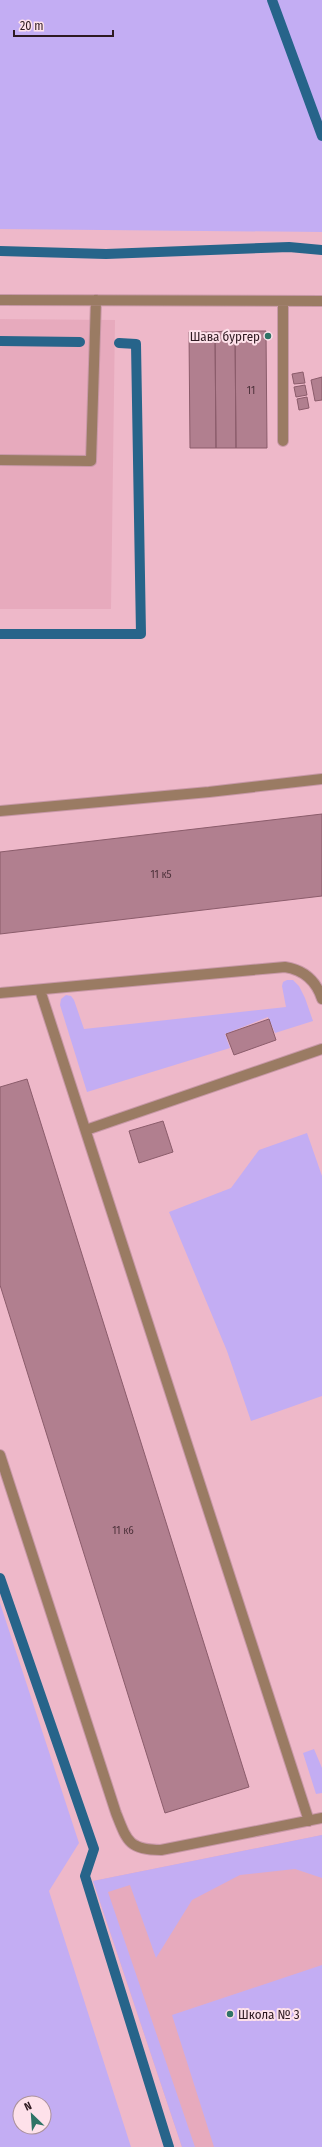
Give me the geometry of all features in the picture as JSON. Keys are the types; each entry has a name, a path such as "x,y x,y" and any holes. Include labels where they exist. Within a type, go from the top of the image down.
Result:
{"lane":[{"path":"0,300 322,301"},
{"path":"0,460 91,461 96,300"},
{"path":"283,302 283,441"},
{"path":"0,811 209,792 322,779"},
{"path":"0,993 285,967 299,969 313,982 322,999"},
{"path":"40,990 309,1821"},
{"path":"86,1130 322,1049"},
{"path":"0,1455 116,1814 127,1839 142,1850 161,1850 322,1818"}],"shaded area":[{"path":"0,0 322,0 322,232 0,229"},
{"path":"0,319 115,320 111,609 0,609"},
{"path":"293,980 299,986 313,1021 275,1033 268,1017 225,1034 230,1048 87,1092 60,1005 61,999 66,995 71,996 74,1000 84,1029 286,1007 282,986 283,982"},
{"path":"307,1133 322,1176 322,1396 251,1421 227,1351 169,1212 231,1188 259,1150"},
{"path":"0,1603 79,1843 49,1891 131,2147 0,2147"},
{"path":"314,1749 322,1768 322,1793 316,1794 303,1753"},
{"name":"Школа № 3","path":"322,1835 322,2147 182,2147 93,1881"},
{"path":"322,1835 322,1878 295,1869 240,1875 192,1900 156,1958 130,1885 108,1892 195,2147 182,2147 93,1881"},
{"path":"322,1965 322,2147 214,2147 172,2015"}],"building":[{"path":"235,331 236,448 216,448 215,332"},
{"path":"235,331 266,331 267,448 236,448"},
{"path":"189,332 215,332 216,448 190,448"},
{"path":"303,372 305,383 294,384 292,374"},
{"path":"322,377 322,400 315,401 311,380"},
{"path":"305,385 307,395 296,397 294,387"},
{"path":"307,397 309,408 299,410 297,399"},
{"path":"322,814 322,896 0,934 0,852"},
{"path":"269,1019 276,1040 234,1055 226,1034"},
{"path":"27,1079 249,1787 165,1813 0,1285 0,1087"},
{"path":"163,1121 173,1152 139,1163 129,1131"}],"waterway":[{"path":"272,0 322,136"},
{"path":"0,251 106,254 289,247 322,250"},
{"path":"0,341 80,342"},
{"path":"0,634 141,634 136,344 119,343"},
{"path":"0,1578 94,1849 85,1876 169,2147"}],"place":[{"name":"Шава бургер","path":"268,336"},
{"name":"Школа № 3","path":"230,2014"}]}
